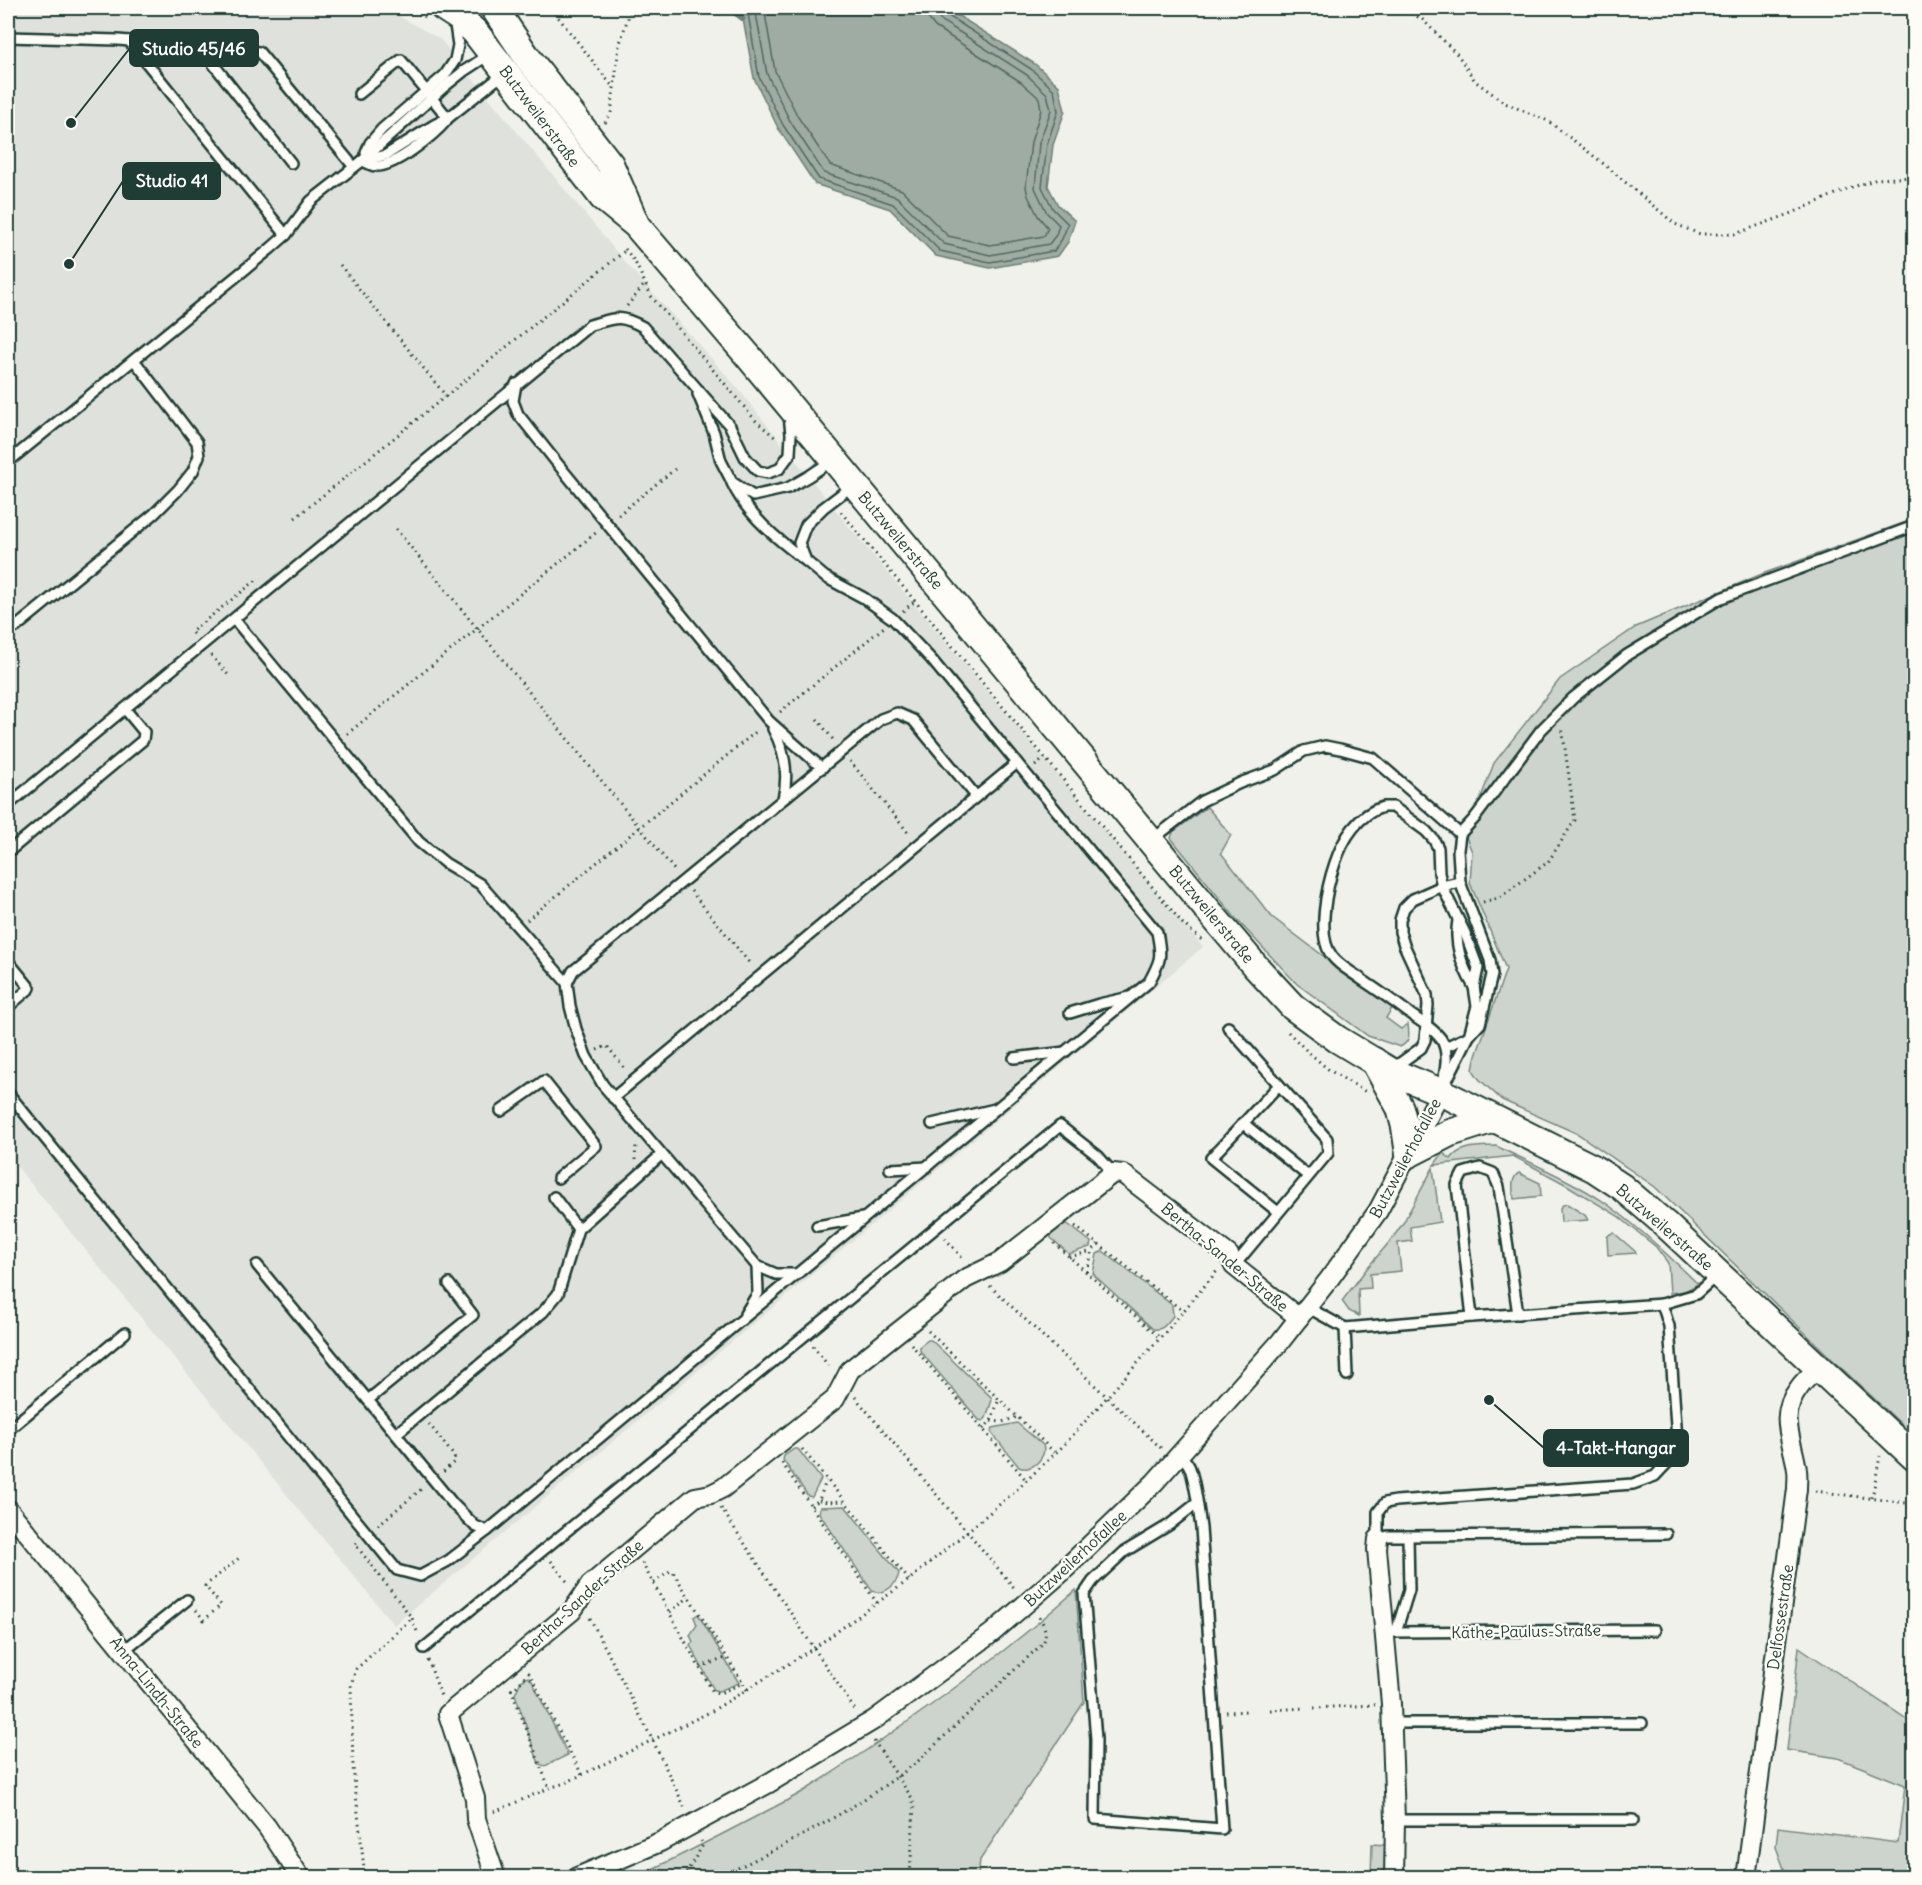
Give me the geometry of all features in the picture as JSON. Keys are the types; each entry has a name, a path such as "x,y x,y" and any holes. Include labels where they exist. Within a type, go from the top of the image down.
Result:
{"street":[{"name":"Butzweilerstraße","path":"443,8 509,57"},
{"name":"Butzweilerstraße","path":"494,8 509,57 628,233 788,404 1256,967 1293,1007 1337,1039 1382,1066 1441,1092 1593,1168 1622,1187 1914,1457"},
{"path":"1382,1066 1400,1108 1408,1154 1450,1133 1494,1119"},
{"name":"Butzweilerhofallee","path":"575,1878 660,1842 769,1783 865,1726 992,1633 1061,1573 1127,1510 1280,1342 1378,1212 1441,1092"},
{"name":"Bertha-Sander-Straße","path":"448,1714 572,1611 590,1585 695,1497 711,1494 723,1488 835,1399 850,1370 965,1279 1000,1262 1113,1173 1123,1174 1232,1261 1303,1312"},
{"name":"Delfossestraße","path":"1746,1878 1797,1489 1797,1470 1788,1434 1787,1418 1792,1399 1799,1387 1819,1368"},
{"name":"Anna-Lindh-Straße","path":"8,1509 267,1827 302,1878"},
{"path":"1378,1539 1377,1549 1390,1632 1395,1820 1394,1878"},
{"path":"448,1714 475,1798 476,1819 496,1878"}],"lane":[{"path":"8,462 286,235 311,201 358,164 429,95 455,60 458,45 455,25 443,8"},
{"path":"8,37 129,41 259,52 358,164"},
{"path":"129,41 286,235"},
{"path":"200,47 291,163"},
{"path":"429,95 464,71 509,57"},
{"path":"358,164 386,155 448,118 509,57"},
{"path":"359,94 401,60 448,118"},
{"path":"8,805 590,325 618,317 643,327 730,426 745,457 758,471 768,473 779,469 790,454 788,404"},
{"path":"16,627 154,514 178,490 193,471 200,456 197,442 134,360"},
{"path":"516,384 513,400 518,414 769,721 822,768"},
{"path":"8,1093 396,1570 420,1576 448,1561 515,1508 1149,982 1160,961 1161,951 1157,932 931,659 893,619 864,598 825,577 774,537 739,496 721,461 714,434 695,386"},
{"path":"732,482 753,496 777,491 794,485 833,459"},
{"path":"806,561 799,543 806,525 823,508 854,484"},
{"path":"1445,1047 1469,1036 1480,1024 1492,975 1490,960 1460,882 1458,850 1460,834 1474,819 1541,730 1574,698 1627,655 1721,598 1914,526"},
{"path":"234,619 419,842 445,863 480,884 567,983"},
{"path":"8,852 143,740 144,732 125,709"},
{"path":"798,1274 776,1274 757,1266 613,1098 586,1056 570,1006 567,983 573,971 881,719 897,713 913,720 976,796"},
{"path":"769,721 782,745 786,786 783,799"},
{"path":"1151,840 1202,801 1275,770 1304,751 1325,746 1373,758 1460,834"},
{"path":"613,1098 1017,763"},
{"path":"1383,807 1393,807 1426,831 1434,840 1438,848 1442,886 1465,933 1478,968 1474,987 1477,1006 1469,1036 1441,1092 1446,1058 1441,1037 1331,956 1324,930 1329,879 1341,846 1362,817 1383,807"},
{"path":"1382,1066 1421,1048 1425,1040 1427,995 1400,932 1400,920 1404,908 1413,899 1442,886 1460,882"},
{"path":"8,961 30,988 8,1007"},
{"path":"1070,1013 1132,997"},
{"path":"1228,1026 1327,1139 1328,1153 1278,1212 1232,1261"},
{"path":"1014,1058 1065,1052"},
{"path":"501,1111 544,1081 596,1146 558,1178"},
{"path":"1278,1212 1211,1158 1279,1085"},
{"path":"932,1124 997,1108"},
{"path":"1243,1124 1308,1176"},
{"path":"424,1648 1060,1126 1098,1156 1113,1173"},
{"path":"396,1434 543,1312 558,1294 578,1229 661,1155"},
{"path":"890,1169 927,1167"},
{"path":"1472,1317 1457,1185 1463,1173 1480,1168 1493,1173 1499,1187 1518,1314"},
{"path":"554,1197 578,1229"},
{"path":"817,1226 866,1217"},
{"path":"257,1265 454,1505 475,1526 486,1531"},
{"path":"740,1321 758,1293 757,1266"},
{"path":"1303,1312 1345,1328 1662,1304 1696,1294 1718,1274"},
{"path":"368,1400 473,1315 449,1284"},
{"path":"1662,1304 1669,1326 1677,1440 1670,1460 1655,1476 1633,1484 1385,1503 1378,1512 1378,1539 1388,1536 1666,1534"},
{"path":"1345,1328 1347,1375"},
{"path":"8,1430 125,1333"},
{"path":"1177,1457 1189,1466 1197,1503 1201,1528 1222,1829 1095,1820 1096,1739 1084,1594 1092,1581 1124,1552 1170,1525 1197,1503"},
{"path":"1390,1632 1409,1590 1408,1536"},
{"path":"123,1651 187,1600"},
{"name":"Käthe-Paulus-Straße","path":"1390,1632 1655,1630"},
{"path":"1392,1723 1642,1723"},
{"path":"1395,1820 1633,1820"}],"path":[{"path":"551,8 614,89"},
{"path":"602,127 611,114 619,46 631,8"},
{"path":"1401,8 1422,19 1458,55 1475,81 1505,103 1548,121 1599,160 1675,224 1700,234 1735,234 1876,179 1914,177"},
{"path":"628,233 626,250 635,262 651,296 756,421 775,437"},
{"path":"295,518 626,250"},
{"path":"340,265 446,396"},
{"path":"618,317 645,284"},
{"path":"338,742 675,469"},
{"path":"849,522 1183,924 1207,944"},
{"path":"396,529 760,976"},
{"path":"518,928 915,601"},
{"path":"1469,906 1499,898 1548,862 1575,820 1560,712"},
{"path":"817,719 918,844"},
{"path":"1061,1213 1184,1312"},
{"path":"936,1228 976,1274 1108,1397 1177,1457"},
{"path":"1040,1230 1161,1339"},
{"path":"1087,1273 1092,1251 1098,1244"},
{"path":"1069,1257 1092,1251"},
{"path":"476,1819 566,1783 712,1711 814,1648 877,1604 966,1532 1055,1453 1232,1261"},
{"path":"916,1318 1055,1453"},
{"path":"900,1331 1026,1480"},
{"path":"716,1878 813,1831 916,1763 1044,1643 1046,1638 1042,1621 804,1336"},
{"path":"983,1429 991,1422 999,1399"},
{"path":"991,1422 1002,1422 1018,1417"},
{"path":"790,1435 909,1580"},
{"path":"1872,1498 1882,1447"},
{"path":"772,1449 877,1604"},
{"path":"811,1506 819,1500 827,1479"},
{"path":"1797,1489 1914,1504"},
{"path":"711,1494 865,1726"},
{"path":"819,1500 844,1501"},
{"path":"355,1544 412,1618 448,1714"},
{"path":"543,1551 580,1598 653,1740 703,1845 683,1878"},
{"path":"630,1551 645,1566 713,1692 717,1694 743,1683"},
{"path":"187,1600 204,1620 221,1605 205,1586 239,1558"},
{"path":"654,1583 670,1571 673,1572 747,1690"},
{"path":"670,1611 689,1598"},
{"path":"365,1878 353,1767 351,1684 356,1669 412,1618"},
{"path":"700,1667 727,1658"},
{"path":"503,1669 549,1788"},
{"path":"512,1690 518,1687 521,1679 529,1674 582,1775"},
{"path":"1314,1708 1391,1704"},
{"path":"1270,1710 1305,1708"},
{"path":"1215,1713 1248,1711"},
{"path":"877,1745 912,1798 914,1806 910,1878"}],"shaded area":[{"path":"8,8 384,8 440,39 625,262 735,385 846,523 1203,947 394,1625 8,1156"},
{"path":"463,8 482,8 498,35 498,40 497,41"},
{"path":"1914,519 1914,1436 1655,1187 1578,1134 1502,1100 1479,1079 1473,1070 1475,1059 1506,969 1470,883 1472,852 1466,837 1494,763 1560,679 1636,627 1762,574"},
{"path":"1207,807 1231,835 1221,853 1272,917 1392,1008 1386,1018 1401,1029 1408,1024 1408,1037 1404,1045 1400,1047 1368,1036 1297,984 1237,920 1171,838 1173,832"},
{"path":"1496,1146 1567,1180 1607,1204 1643,1232 1698,1284 1685,1291 1670,1293 1668,1263 1656,1247 1618,1216 1513,1156 1434,1165 1443,1153 1451,1159 1465,1149"},
{"path":"1433,1168 1440,1222 1410,1227 1412,1241 1398,1243 1401,1271 1370,1274 1371,1288 1358,1289 1359,1316 1349,1311 1342,1301 1403,1223"},
{"path":"1519,1173 1540,1183 1541,1196 1514,1199 1513,1181"},
{"path":"1567,1204 1585,1215 1588,1220 1561,1222 1560,1208"},
{"path":"1065,1222 1091,1242 1090,1247 1069,1254 1051,1238 1051,1233"},
{"path":"1614,1233 1636,1253 1608,1255 1607,1237"},
{"path":"1103,1251 1172,1305 1173,1316 1164,1326 1160,1329 1153,1329 1095,1276 1093,1273 1097,1254"},
{"path":"931,1340 991,1397 986,1418 983,1421 979,1420 920,1351 920,1346"},
{"path":"1017,1423 1043,1445 1041,1459 1029,1468 1019,1467 991,1432 993,1428"},
{"path":"798,1449 821,1479 812,1497 808,1496 783,1460 784,1456"},
{"path":"845,1506 899,1573 896,1582 885,1591 872,1591 819,1513 820,1507"},
{"path":"1076,1590 1084,1702 980,1860 978,1877 635,1877 712,1840 809,1788 980,1669"},
{"path":"698,1614 739,1683 719,1691 714,1690 690,1645 693,1642 690,1635 697,1625 694,1617"},
{"path":"1799,1647 1914,1724 1914,1877 1787,1877 1776,1847 1778,1827 1898,1843 1905,1785 1838,1758 1787,1750"},
{"path":"528,1677 568,1755 545,1766 539,1764 515,1694 521,1681"},
{"path":"1372,1844 1386,1845 1386,1877 1371,1878"}],"water":[{"path":"741,8 946,8 1035,64 1059,86 1065,111 1053,145 1048,186 1058,205 1075,221 1068,242 1058,256 990,268 936,256 890,209 815,184 778,128 754,78"}],"waterway":[{"path":"728,8 743,19"}],"place":[{"name":"Studio 45/46","path":"71,123"},
{"name":"Studio 41","path":"69,264"},
{"name":"4-Takt-Hangar","path":"1489,1400"}]}
